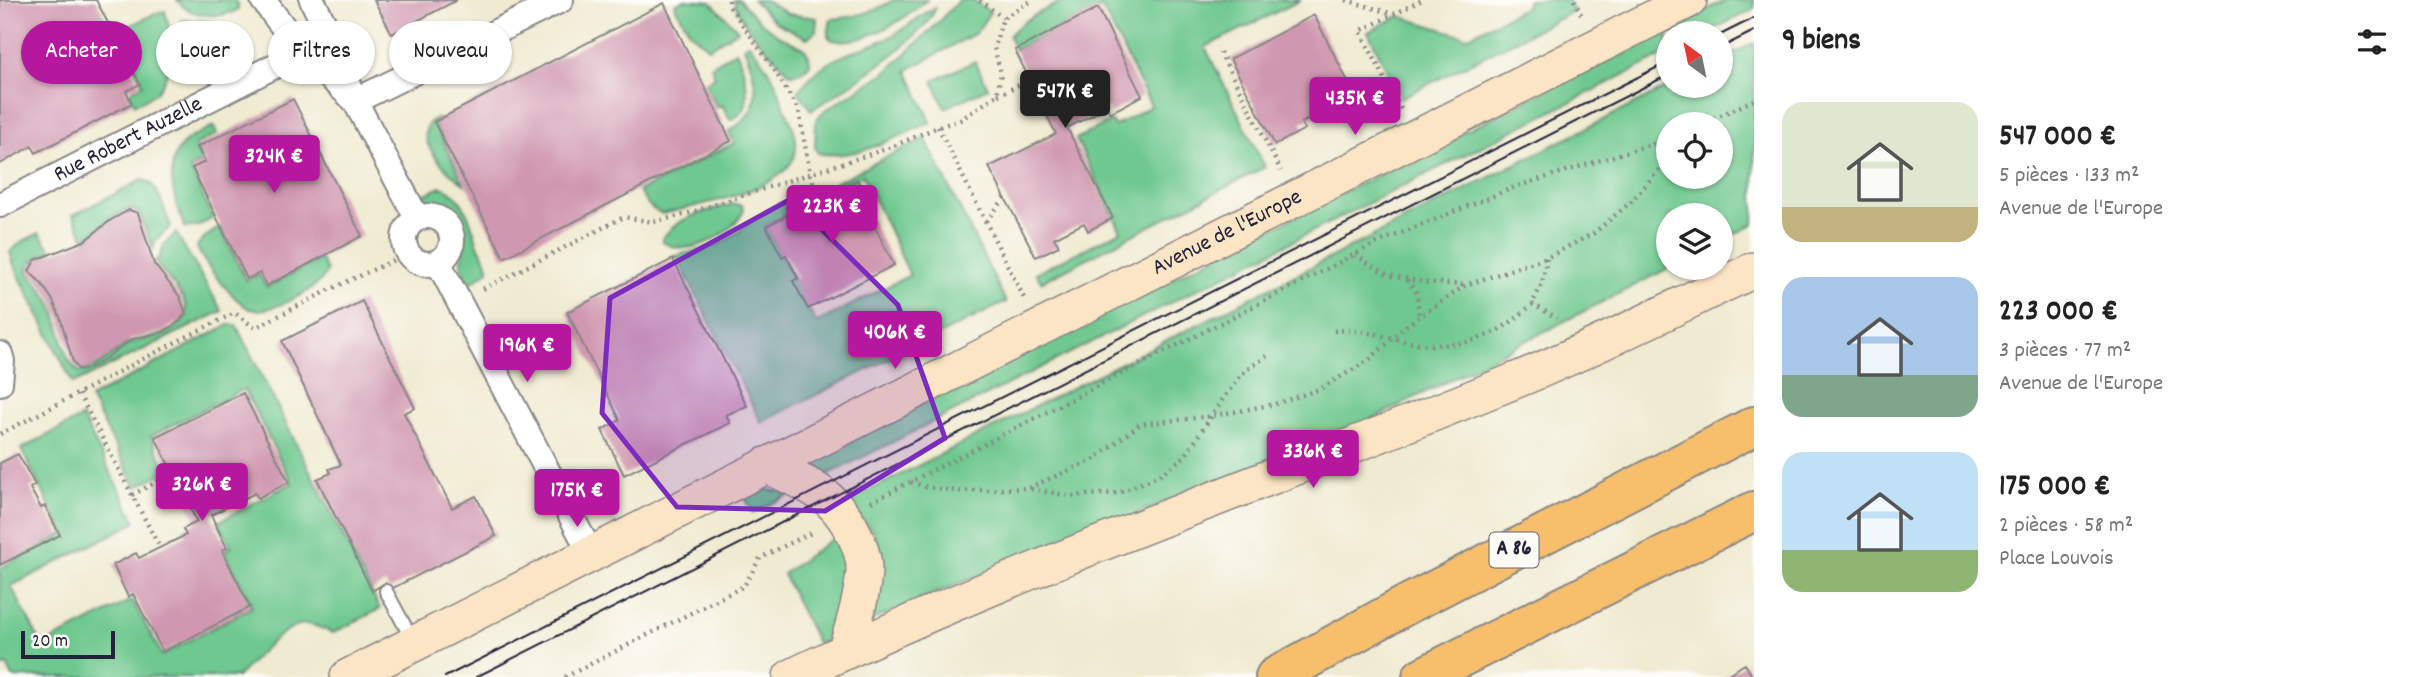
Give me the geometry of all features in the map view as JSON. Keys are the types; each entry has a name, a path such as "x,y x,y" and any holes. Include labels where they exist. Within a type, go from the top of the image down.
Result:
{"highway":[{"name":"A 86","path":"1275,677 1408,604 1754,426"},
{"path":"1422,677 1754,511"}],"main road":[{"name":"Avenue de l'Europe","path":"348,677 1689,0"},
{"path":"790,677 1028,572 1517,380 1754,270"},
{"path":"766,465 828,499 844,517 864,561 860,594 846,650"},
{"path":"408,677 414,643"}],"street":[{"path":"263,0 279,21"},
{"path":"312,0 322,21"},
{"path":"355,101 561,0"},
{"name":"Rue Robert Auzelle","path":"0,205 268,69"},
{"path":"337,84 355,101"},
{"path":"349,84 417,218"},
{"path":"432,216 445,223 450,230 452,245 438,262 421,264 407,254 403,238 405,230 417,218 432,216"},
{"path":"438,262 591,554"},
{"path":"0,354 0,383"}],"lane":[{"path":"386,591 414,643"}],"path":[{"path":"729,0 730,7 772,66 799,111 810,174 822,204"},
{"path":"980,0 1003,18"},
{"path":"997,95 1001,73 994,48 1003,18 1033,0"},
{"path":"1346,0 1394,14"},
{"path":"1416,138 1360,31 1422,0"},
{"path":"1220,52 1296,199"},
{"path":"458,302 624,217 653,222 889,148 960,120 997,95 1030,80"},
{"path":"1728,112 1754,100"},
{"path":"938,127 1040,329"},
{"path":"565,677 744,586 760,558 1354,254 1515,187 1656,143"},
{"path":"1028,488 1093,460 1140,424 1212,416 1275,404 1320,389 1369,360 1419,316 1466,285 1548,257 1594,233 1632,202 1656,173"},
{"path":"986,221 1005,198"},
{"path":"0,434 157,350 235,313 255,328 328,290 407,254"},
{"path":"1354,254 1388,275 1466,285"},
{"path":"1334,331 1368,331 1441,346 1481,339 1516,320 1532,304 1542,284 1548,257"},
{"path":"1407,279 1418,293 1419,316"},
{"path":"1532,304 1557,318"},
{"path":"910,481 926,487 958,491 1028,488 1070,496 1119,493 1160,475 1185,456 1246,370 1267,356"},
{"path":"79,394 160,548"},
{"path":"132,495 173,473"}],"highlighted area":[{"path":"791,199 898,305 945,438 825,511 677,507 602,413 610,298"}],"green space":[{"path":"177,0 234,0 238,10 205,15 189,10"},
{"path":"685,0 711,2 738,30 709,48 690,32 675,6"},
{"path":"734,0 739,0 760,22 781,37 804,48 810,64 802,72 790,74 749,29"},
{"path":"753,0 765,0 788,14 817,18 816,31 807,38 775,22"},
{"path":"893,0 927,0 895,23 870,35 845,41 832,40 828,36 831,19 863,14"},
{"path":"959,0 973,0 990,12 976,33 907,70 931,122 862,150 833,155 818,153 815,148 816,120 824,111 886,72"},
{"path":"1065,0 1301,0 1205,47 1265,167 1041,282 1036,273 1121,231 1076,139 1111,121 1115,126 1151,106 1102,7 1015,50 1009,36 1015,29"},
{"path":"1528,0 1568,0 1574,11 1401,98 1368,32 1399,16 1467,37 1524,8"},
{"path":"1726,0 1754,0 1754,9 1730,21 1684,21"},
{"path":"935,8 929,20 900,48 811,110 798,91 820,68 890,37"},
{"path":"165,11 167,21 156,21 156,84 162,84 155,93 135,104 129,93 143,84 142,21 140,21"},
{"path":"1656,35 1656,59 823,477 806,465 807,462"},
{"path":"749,43 768,69 791,121 796,147 788,167 775,178 738,195 663,214 658,212 648,205 639,191 734,143 729,131 748,114 755,94 753,72 744,47"},
{"path":"1754,43 1754,224 1733,235 1733,203 1656,203 1656,275 1353,429 867,622 879,574 874,534 848,501 1656,93 1656,98 1733,98 1733,54"},
{"path":"736,51 747,96 744,109 730,120 722,105 717,107 705,83 715,77 711,66"},
{"path":"975,61 988,88 945,108 933,81"},
{"path":"438,119 434,122 464,184 440,163 427,143 425,134 428,125"},
{"path":"214,126 217,134 195,145 202,161 190,168 213,218 198,226 185,228 174,196 173,161 177,151 187,140"},
{"path":"925,138 1006,302 761,422 676,256 719,244 761,214 784,202 796,200 809,203 766,226 816,323 910,275 863,175 836,188 834,183"},
{"path":"142,180 153,186 157,192 171,226 156,240 153,249 139,212 131,208 113,217 85,239 73,215"},
{"path":"441,187 449,190 461,203 487,264 488,271 468,285 461,266 465,235 458,221 431,205 423,195"},
{"path":"733,204 742,205 744,210 720,236 696,246 683,248 662,241 674,226 683,220"},
{"path":"220,227 246,280 259,275 267,287 321,259 327,271 315,286 292,300 267,309 248,308 219,280 204,261 197,246"},
{"path":"39,233 52,251 34,260 27,271 52,305 69,360 79,372 100,364 130,343 161,335 184,319 184,301 155,261 164,245 176,233 222,311 73,384 10,252 21,242"},
{"path":"228,325 236,325 380,609 333,633 316,626 297,625 278,636 237,677 13,677 7,665 0,667 0,568 64,534 21,449 82,417 136,522 11,586 42,645 132,600 162,655 252,607 224,551 231,547 218,522 292,483 244,389 151,436 166,471 136,487 90,398"},
{"path":"762,489 793,493 753,513 743,494"},
{"path":"840,533 850,562 840,621 818,645 783,574"}],"building":[{"path":"0,0 96,0 107,21 21,21 21,84 140,84 126,91 132,103 36,153 32,146 0,164"},
{"path":"374,0 457,0 417,21 389,21 389,28"},
{"path":"664,3 731,141 504,258 434,122"},
{"path":"1098,8 1142,96 1110,113 1107,107 1067,128 1113,218 1088,231 1084,223 1054,238 1059,246 1036,257 989,167 1056,134 1015,50"},
{"path":"1314,15 1359,103 1325,120 1322,113 1301,123 1305,129 1275,145 1230,59"},
{"path":"293,99 362,236 267,286 260,273 247,279 192,168 205,162 197,147"},
{"path":"857,179 873,211 868,213 894,265 808,309 793,281 798,278 786,255 782,257 766,226 790,214 793,219 839,195 836,190"},
{"path":"129,210 138,213 154,264 180,297 186,314 163,332 132,339 102,361 85,370 78,369 73,362 52,299 29,271 35,260 84,241"},
{"path":"673,259 747,406 726,415 730,423 624,475 602,430 620,420 567,312"},
{"path":"362,301 415,408 404,413 452,508 476,496 496,536 389,590 385,583 372,591 317,479 331,473 329,469 341,465 282,341"},
{"path":"243,393 289,482 258,498 255,493 211,515 227,548 222,550 250,607 163,652 133,594 128,597 113,565 136,553 139,558 186,535 183,529 197,522 155,437"},
{"path":"18,454 35,485 30,488 41,508 45,506 60,535 0,565 0,463"},
{"path":"1745,664 1753,677 1724,677"}],"tram line":[{"path":"1733,28 1754,18"},
{"path":"1733,42 1754,31"},
{"path":"445,677 1656,68"},
{"path":"476,677 1656,81"}]}
